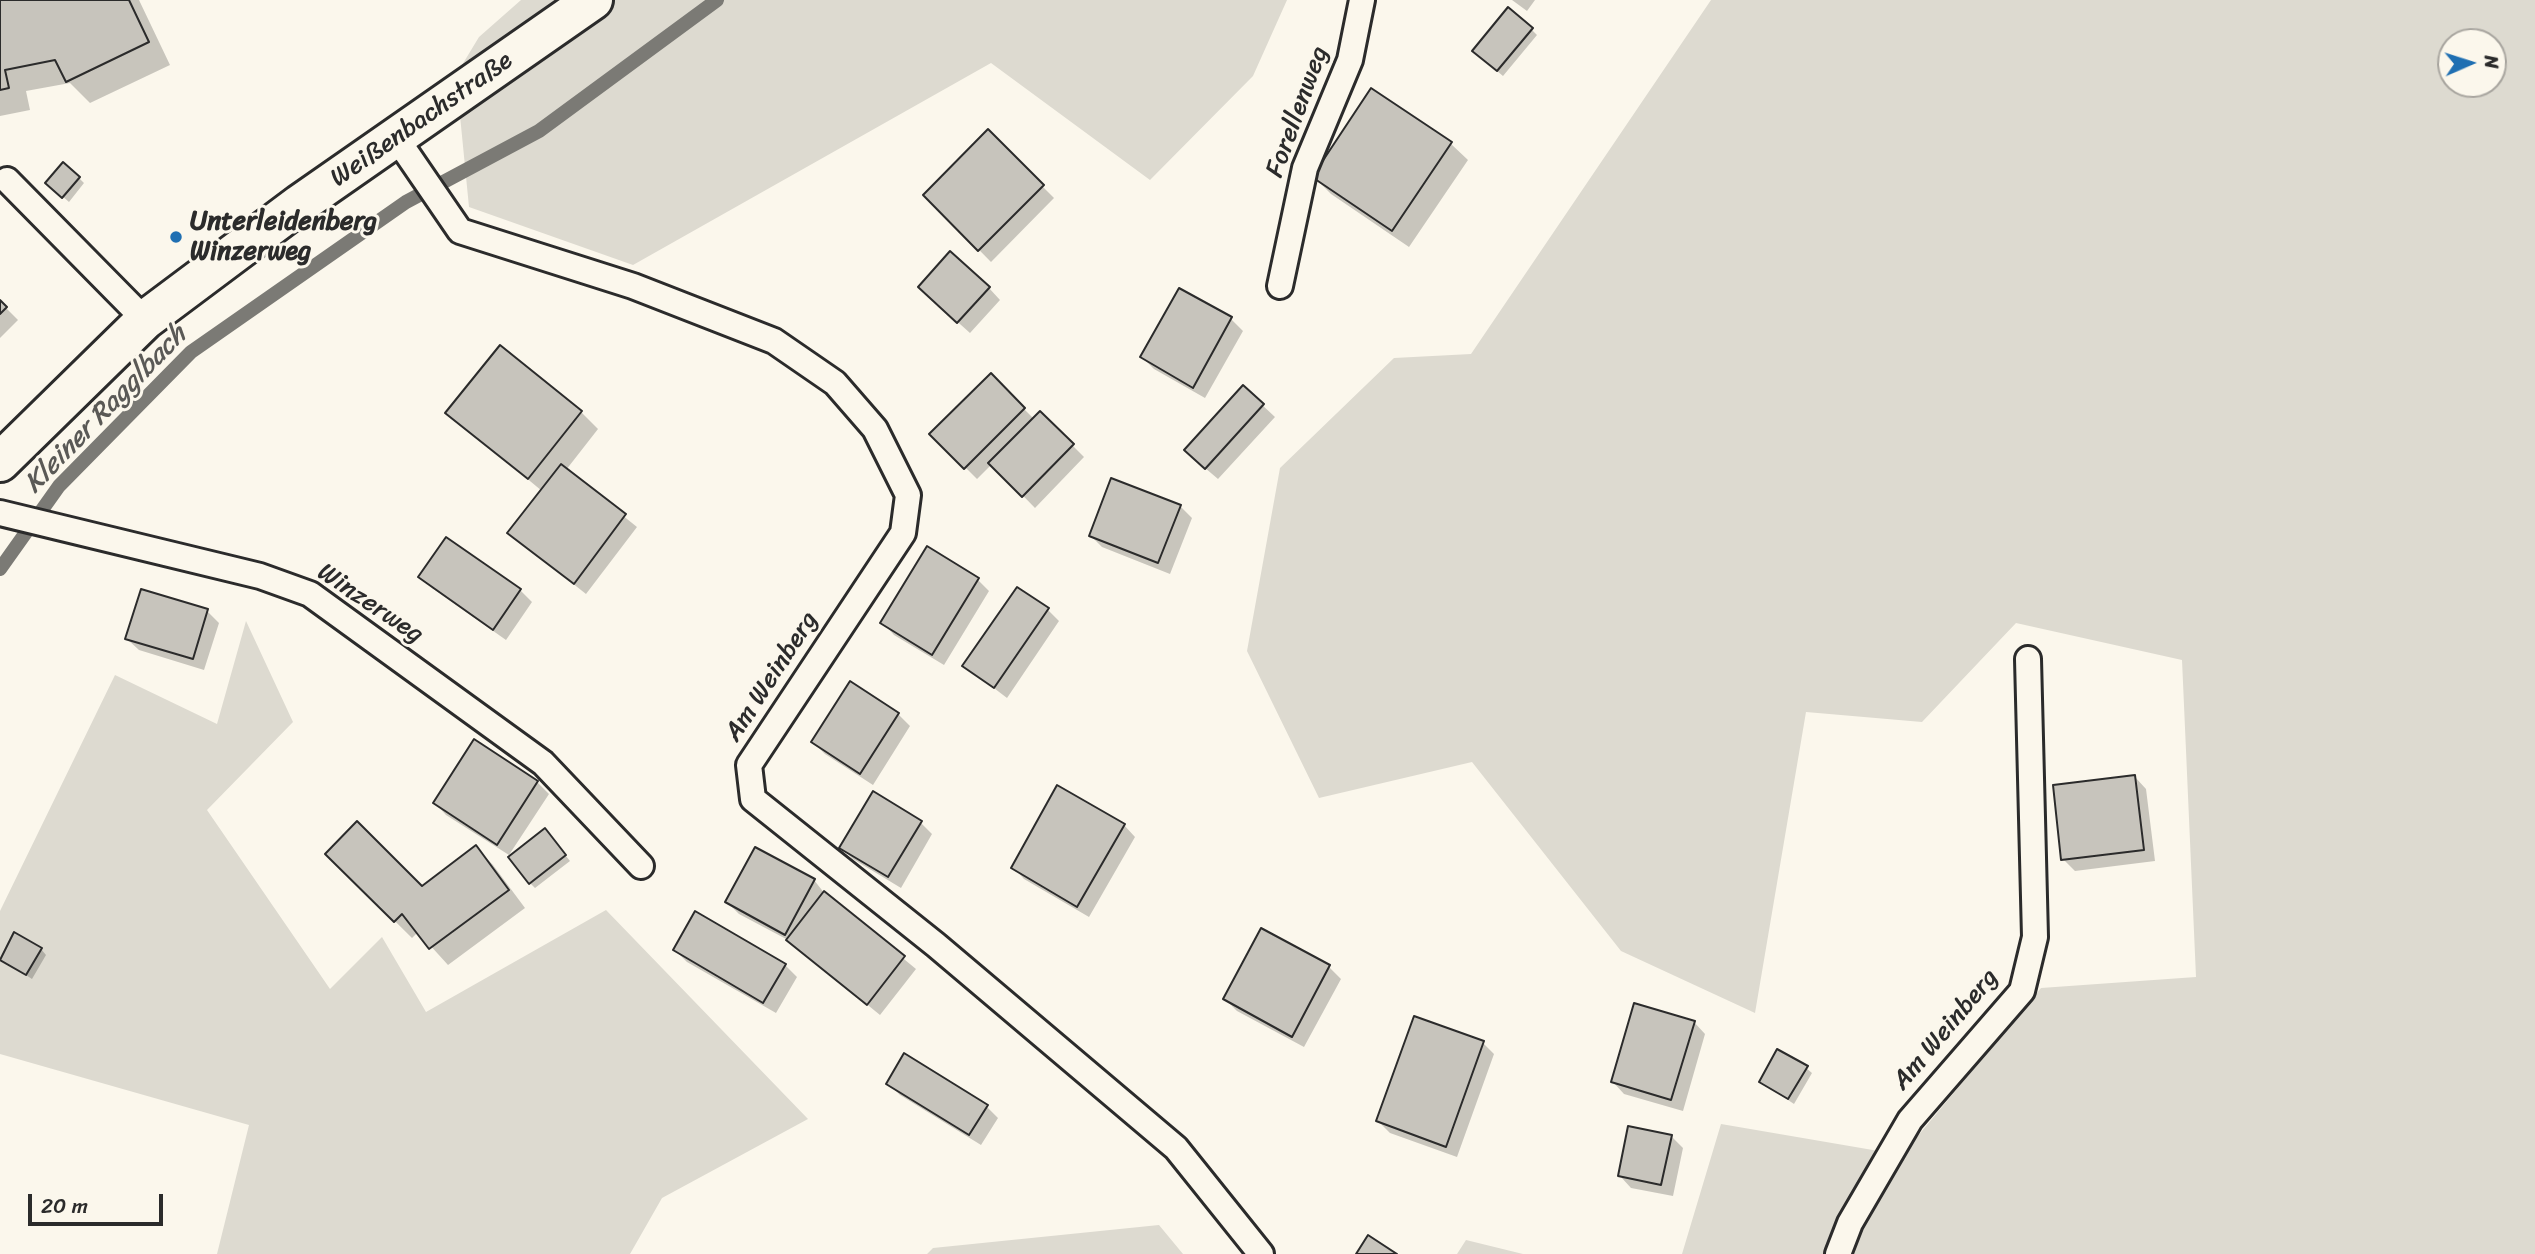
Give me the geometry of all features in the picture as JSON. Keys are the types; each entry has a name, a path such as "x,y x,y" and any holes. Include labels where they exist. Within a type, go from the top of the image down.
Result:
{"main road":[{"name":"Weißenbachstraße","path":"0,462 145,320 300,204 593,0"}],"lane":[{"name":"Forellenweg","path":"1280,286 1305,168 1350,61 1362,0"},
{"name":"Am Weinberg","path":"397,139 460,232 633,286 774,341 835,383 876,429 908,495 903,533 749,765 753,799 936,945 1176,1149 1261,1254"},
{"path":"7,180 145,320"},
{"name":"Winzerweg","path":"9,515 260,576 310,594 543,763 641,866"},
{"name":"Am Weinberg","path":"1838,1254 1850,1223 1910,1120 2022,991 2035,937 2028,659"}],"shaded area":[{"path":"521,0 1287,0 1253,76 1150,180 991,63 633,265 469,207 456,75 479,37"},
{"path":"1711,0 2535,0 2535,1254 1682,1254 1721,1124 1902,1155 2041,988 2196,977 2182,660 2016,623 1922,722 1806,712 1755,1013 1621,951 1472,762 1319,798 1247,651 1280,468 1394,358 1471,354"},
{"path":"246,621 293,722 207,810 330,989 382,937 426,1012 606,910 808,1119 662,1198 630,1254 217,1254 249,1125 0,1054 0,911 115,675 217,724"},
{"path":"1159,1225 1183,1254 927,1254 933,1248"},
{"path":"1466,1240 1523,1254 1457,1254"}],"building":[{"path":"0,0 129,0 149,42 66,82 55,60 5,70 9,88 0,90"},
{"path":"1508,7 1533,28 1497,71 1472,51"},
{"path":"1371,88 1452,142 1392,231 1312,177"},
{"path":"988,129 1044,185 978,251 923,195"},
{"path":"63,162 80,177 62,198 45,183"},
{"path":"950,251 990,287 957,323 918,287"},
{"path":"1179,288 1232,317 1193,388 1140,357"},
{"path":"0,300 7,307 0,314"},
{"path":"500,345 582,411 528,479 445,413"},
{"path":"991,373 1025,408 964,469 929,434"},
{"path":"1243,385 1264,404 1205,469 1184,450"},
{"path":"1040,411 1074,444 1022,497 988,463"},
{"path":"561,464 626,514 574,584 507,533"},
{"path":"1111,478 1181,505 1158,563 1089,536"},
{"path":"446,537 521,589 493,630 418,577"},
{"path":"927,546 979,578 932,655 880,623"},
{"path":"1017,587 1049,608 994,688 962,666"},
{"path":"141,589 208,609 193,659 125,639"},
{"path":"850,681 899,713 860,774 811,742"},
{"path":"474,739 538,781 497,845 433,803"},
{"path":"2135,775 2144,850 2061,860 2053,785"},
{"path":"1057,785 1125,824 1077,907 1011,868"},
{"path":"873,791 922,821 888,877 839,848"},
{"path":"357,821 422,886 476,845 509,890 429,949 402,914 394,922 325,854"},
{"path":"545,828 566,855 529,884 508,857"},
{"path":"755,847 815,879 785,935 725,902"},
{"path":"824,891 905,956 867,1005 786,940"},
{"path":"695,911 786,964 763,1003 673,950"},
{"path":"1261,928 1330,965 1292,1037 1223,999"},
{"path":"14,932 42,948 26,975 0,960"},
{"path":"1634,1003 1695,1021 1671,1100 1611,1082"},
{"path":"1414,1016 1484,1041 1446,1147 1376,1121"},
{"path":"1777,1049 1808,1066 1788,1099 1759,1082"},
{"path":"904,1053 988,1105 969,1135 886,1084"},
{"path":"1628,1126 1672,1135 1661,1185 1618,1176"},
{"path":"1368,1235 1397,1254 1356,1254"}],"waterway":[{"name":"Kleiner Ragglbach","path":"0,569 59,486 191,352 406,202 539,131 717,0"}],"place":[{"name":"Unterleidenberg Winzerweg","path":"176,237"}]}
